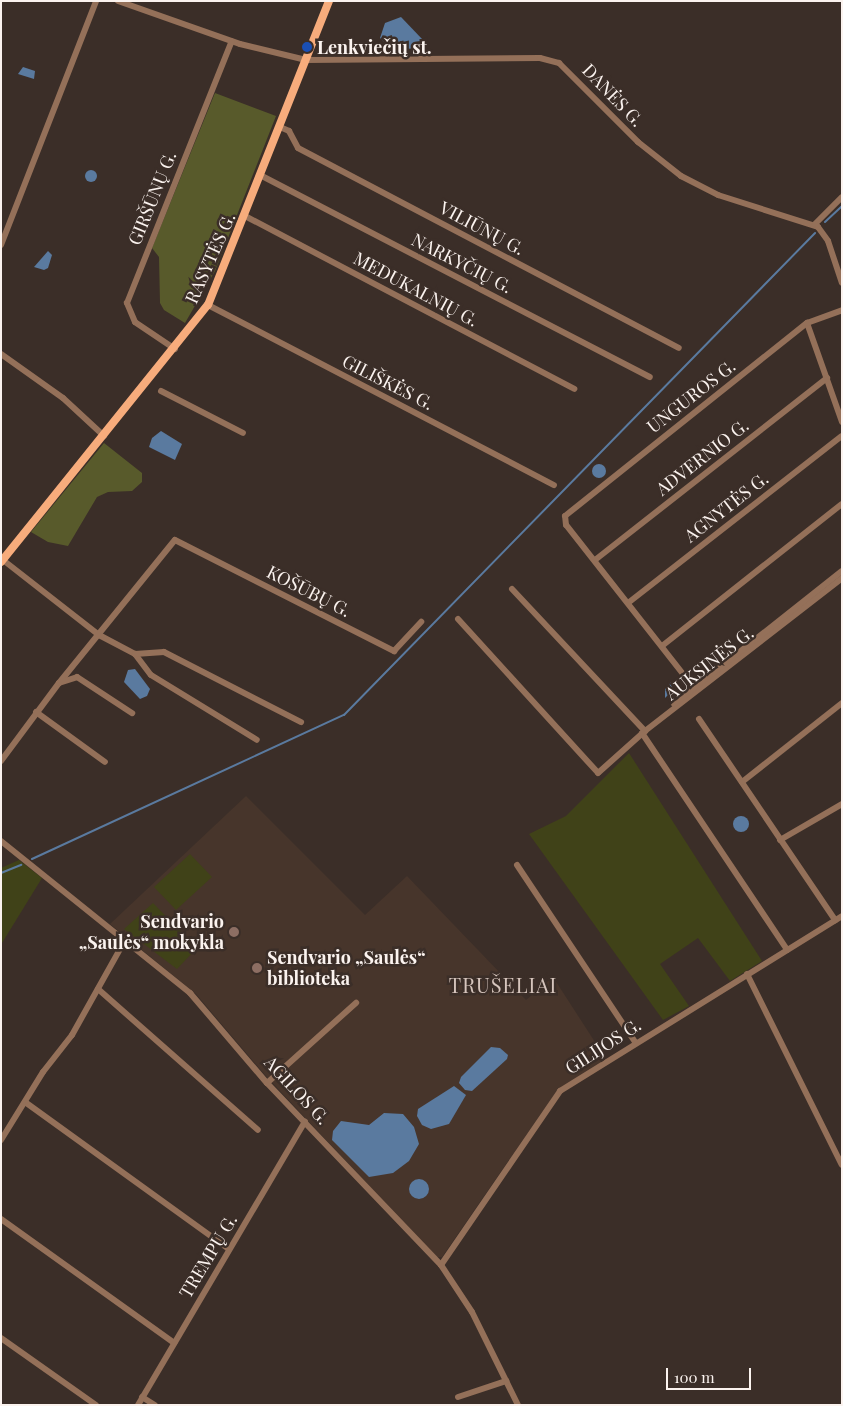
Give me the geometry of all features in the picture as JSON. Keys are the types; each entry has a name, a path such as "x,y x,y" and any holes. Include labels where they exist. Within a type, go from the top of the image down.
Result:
{"main road":[{"name":"RASYTĖS G.","path":"2,561 175,349 208,305 329,1"}],"street":[{"path":"1,245 96,1"},
{"name":"DANĖS G.","path":"118,1 232,41 306,60 549,59 566,68 638,142 681,176 718,195 815,224"},
{"name":"GIRŠŪNŲ G.","path":"175,349 134,322 128,303 232,41"},
{"name":"VILIŪNŲ G.","path":"280,127 289,131 298,148 679,348"},
{"name":"NARKYČIŲ G.","path":"260,175 650,377"},
{"path":"842,197 815,224 824,232 842,283"},
{"name":"MEDUKALNIŲ G.","path":"244,216 574,389"},
{"name":"GILIŠKĖS G.","path":"208,305 554,486"},
{"name":"UNGUROS G.","path":"595,560 566,525 565,516 807,324 842,310"},
{"path":"807,324 842,422"},
{"path":"1,354 63,398 104,436"},
{"name":"ADVERNIO G.","path":"595,560 827,378"},
{"path":"161,391 243,433"},
{"name":"AGNYTĖS G.","path":"628,603 842,436"},
{"path":"662,646 842,504"},
{"name":"KOŠŪBŲ G.","path":"99,635 175,540 394,651 421,622"},
{"path":"595,560 694,688"},
{"path":"2,561 99,635 135,654 151,676 257,740"},
{"path":"674,704 842,571"},
{"name":"AUKSINĖS G.","path":"458,619 598,773 643,732 842,578"},
{"path":"512,589 643,732 787,950"},
{"path":"1,761 36,712 99,635"},
{"path":"135,654 164,652 301,722"},
{"path":"59,683 77,677 132,713"},
{"path":"742,782 842,703"},
{"path":"36,712 105,762"},
{"path":"699,719 835,920"},
{"path":"780,840 842,804"},
{"name":"AGILOS G.","path":"1,841 190,993 267,1083 441,1265 472,1312 518,1405"},
{"path":"517,866 636,1042"},
{"name":"GILIJOS G.","path":"441,1265 560,1091 636,1042 842,916"},
{"path":"1,1140 49,1063 72,1035 125,940"},
{"path":"747,974 842,1165"},
{"path":"98,990 258,1130"},
{"path":"267,1083 356,1003"},
{"path":"24,1102 229,1249"},
{"name":"TREMPŲ G.","path":"138,1405 305,1122"},
{"path":"1,1219 174,1343"},
{"path":"1,1338 96,1405"},
{"path":"458,1398 506,1381"},
{"path":"142,1396 156,1405"}],"shaded area":[{"path":"246,796 365,915 407,876 526,1000 553,977 606,1059 556,1092 442,1257 436,1257 265,1075 196,994 110,924"}],"green space":[{"path":"215,93 276,116 215,271 185,323 164,310 160,303 159,257 152,248"},
{"path":"104,443 142,473 142,482 132,491 108,492 97,497 68,546 48,542 31,532"},
{"path":"629,753 762,961 730,981 698,938 660,964 689,1006 663,1020 529,834 566,816"},
{"path":"190,854 212,877 176,910 154,887"},
{"path":"19,860 42,878 2,943 1,868"},
{"path":"153,903 197,948 177,969 124,929"}],"water":[{"path":"401,17 423,40 419,49 391,48 380,38 385,23"},
{"path":"23,67 35,71 34,79 18,74"},
{"path":"89,170 93,170 97,176 93,182 89,182 85,178 85,174"},
{"path":"48,251 52,255 48,268 44,270 34,267"},
{"path":"161,431 182,444 175,460 149,447 152,438"},
{"path":"596,464 602,464 606,471 602,478 596,478 592,474 592,468"},
{"path":"135,669 150,689 147,696 140,699 124,682 128,670"},
{"path":"671,682 673,690 665,698 665,689"},
{"path":"741,816 747,818 749,824 747,830 741,832 735,830 733,824 735,818"},
{"path":"491,1047 500,1048 508,1055 507,1059 472,1091 465,1090 459,1083 461,1077"},
{"path":"454,1086 466,1095 449,1124 431,1129 422,1125 417,1116 418,1109"},
{"path":"384,1113 403,1114 414,1127 419,1144 409,1161 393,1173 369,1177 332,1140 333,1131 341,1121 369,1125"},
{"path":"419,1179 426,1182 429,1189 426,1196 419,1199 412,1196 409,1189 412,1182"}],"waterway":[{"path":"825,222 842,206"},
{"path":"32,859 344,715 815,233"},
{"path":"1,873 21,865"}],"place":[{"name":"Lenkviečių st.","path":"307,47"},
{"name":"Sendvario „Saulės“ mokykla","path":"234,932"},
{"name":"Sendvario „Saulės“ biblioteka","path":"257,968"}],"district":[{"name":"TRUŠELIAI","path":"503,984"}]}
